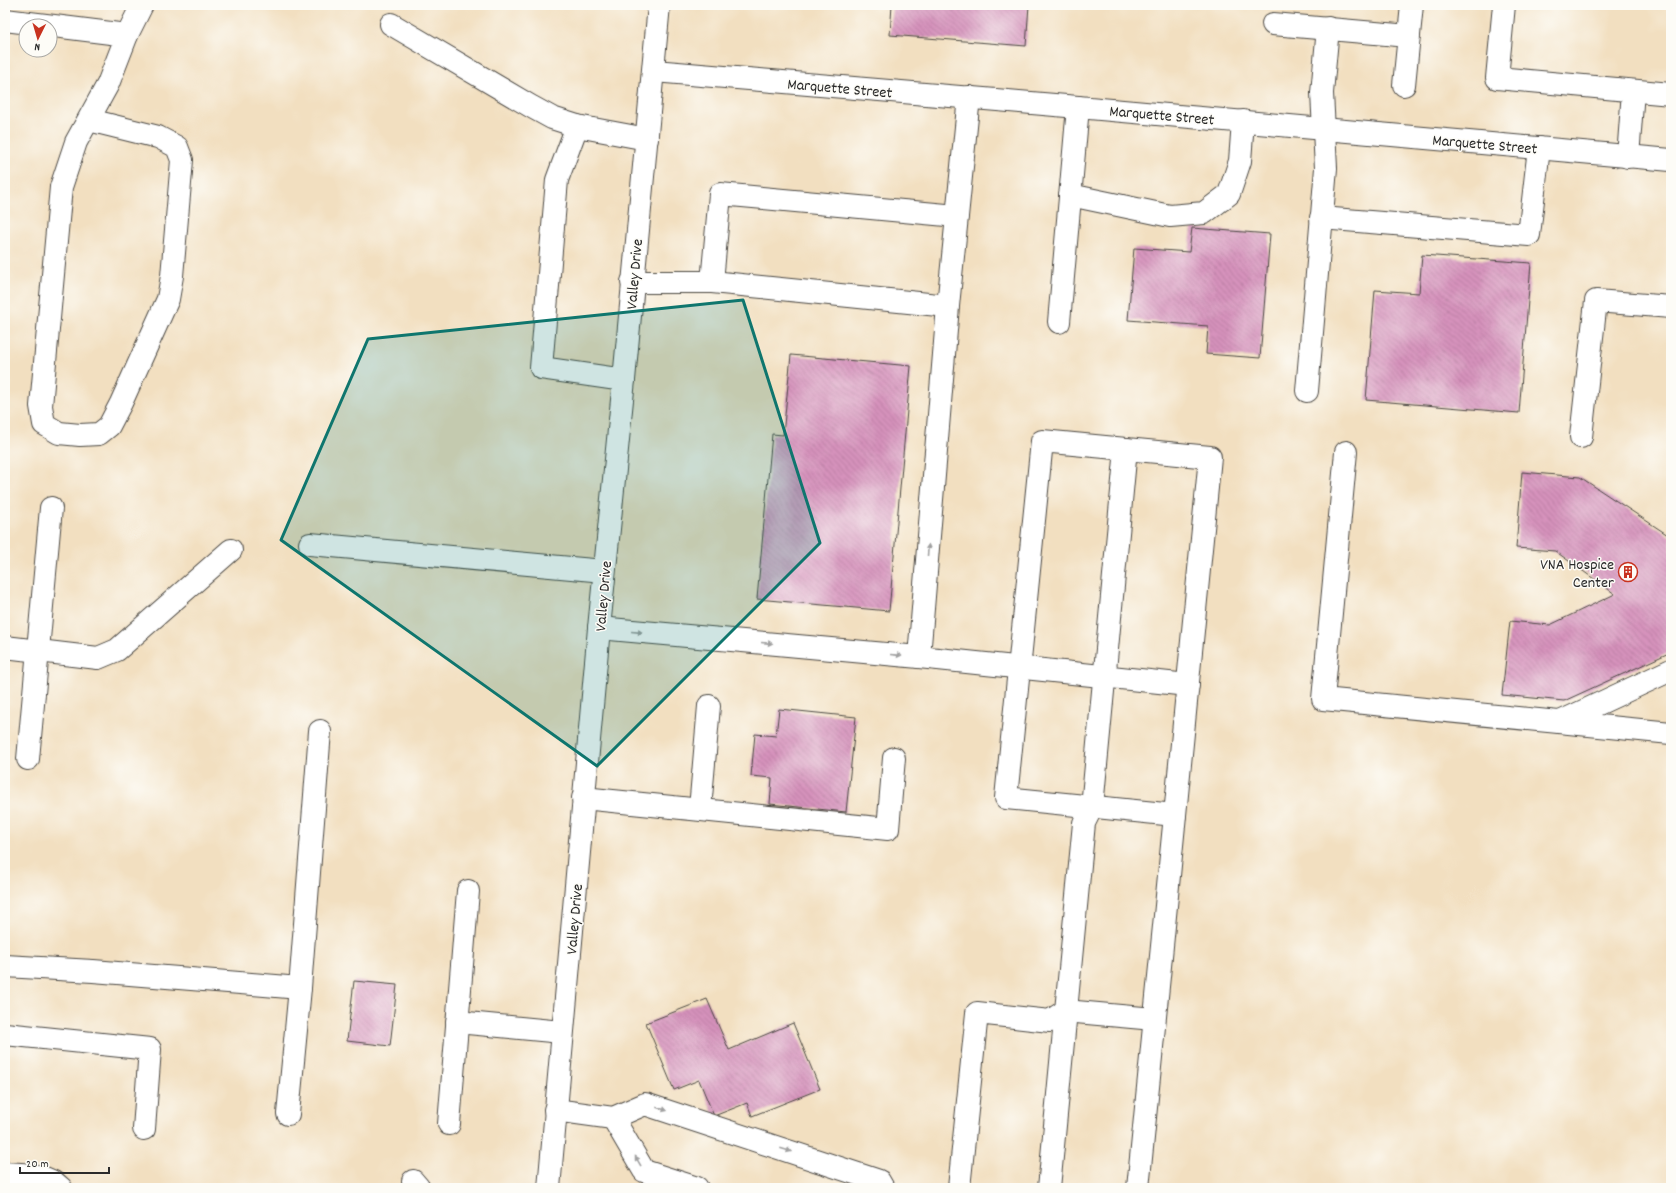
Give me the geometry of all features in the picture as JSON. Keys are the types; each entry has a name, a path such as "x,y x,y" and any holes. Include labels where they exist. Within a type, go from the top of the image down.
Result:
{"street":[{"path":"89,120 158,137 177,147 182,160 172,276 168,299 109,426 99,434 80,435 59,433 44,424 41,406 61,187 76,142 108,84 127,35 142,5"},
{"name":"Valley Drive","path":"548,1188 598,628 624,380 632,282 654,72 659,5"},
{"path":"1404,85 1412,5"},
{"path":"1504,5 1497,78 1671,94"},
{"path":"5,20 127,35"},
{"path":"391,24 552,118 577,126 647,139"},
{"path":"1273,24 1409,36"},
{"path":"1307,391 1326,168 1322,93 1328,28"},
{"name":"Marquette Street","path":"654,72 969,97 1671,160"},
{"path":"1628,157 1633,91"},
{"path":"919,657 948,306 969,97"},
{"path":"1059,322 1078,107"},
{"path":"1070,195 1170,216 1204,213 1229,194 1240,161 1243,121"},
{"path":"577,126 557,180 541,368 624,380"},
{"path":"1321,218 1529,235 1539,148"},
{"path":"712,282 720,194 957,216"},
{"path":"632,282 712,282 948,306"},
{"path":"1581,438 1596,300 1671,307"},
{"path":"1138,1188 1154,1019 1175,815 1188,685 1210,457 1042,441 1006,798 1175,815"},
{"path":"1049,1188 1084,823 1092,807 1126,449"},
{"path":"1346,452 1323,699 1671,732"},
{"path":"28,759 51,508"},
{"path":"310,544 604,571"},
{"path":"5,647 37,652 98,658 116,650 231,550"},
{"path":"598,628 919,657 1188,685"},
{"path":"1559,722 1671,670"},
{"path":"700,809 709,706"},
{"path":"288,1114 300,988 320,731"},
{"path":"583,798 888,829 894,758"},
{"path":"449,1124 468,891"},
{"path":"5,966 93,971 300,988"},
{"path":"959,1188 977,1013 1050,1021 1065,1011 1154,1019"},
{"path":"457,1022 562,1032"},
{"path":"5,1034 150,1049 144,1129"},
{"path":"554,1110 613,1118 645,1104 879,1181 883,1188"},
{"path":"613,1118 644,1171 697,1188"},
{"path":"5,1173 42,1176 56,1183 61,1188"}],"highlighted area":[{"path":"743,300 820,543 597,766 281,540 368,339"}],"building":[{"path":"892,5 1029,5 1026,46 890,35"},
{"path":"1192,228 1270,234 1260,358 1206,354 1208,326 1128,320 1134,248 1189,252"},
{"path":"1422,255 1531,263 1519,413 1366,400 1375,290 1419,293"},
{"path":"791,355 911,366 889,611 757,599 772,434 783,435"},
{"name":"VNA Hospice Center","path":"1522,472 1580,477 1671,537 1671,652 1564,701 1502,695 1510,621 1550,625 1615,594 1555,551 1516,548"},
{"path":"779,709 856,717 846,812 770,804 772,778 751,776 755,734 776,736"},
{"path":"354,981 397,985 390,1046 347,1041"},
{"path":"707,999 729,1050 793,1023 820,1089 752,1116 747,1103 714,1116 699,1080 674,1090 646,1023"}],"place":[{"name":"VNA Hospice Center","path":"1628,572"}]}
